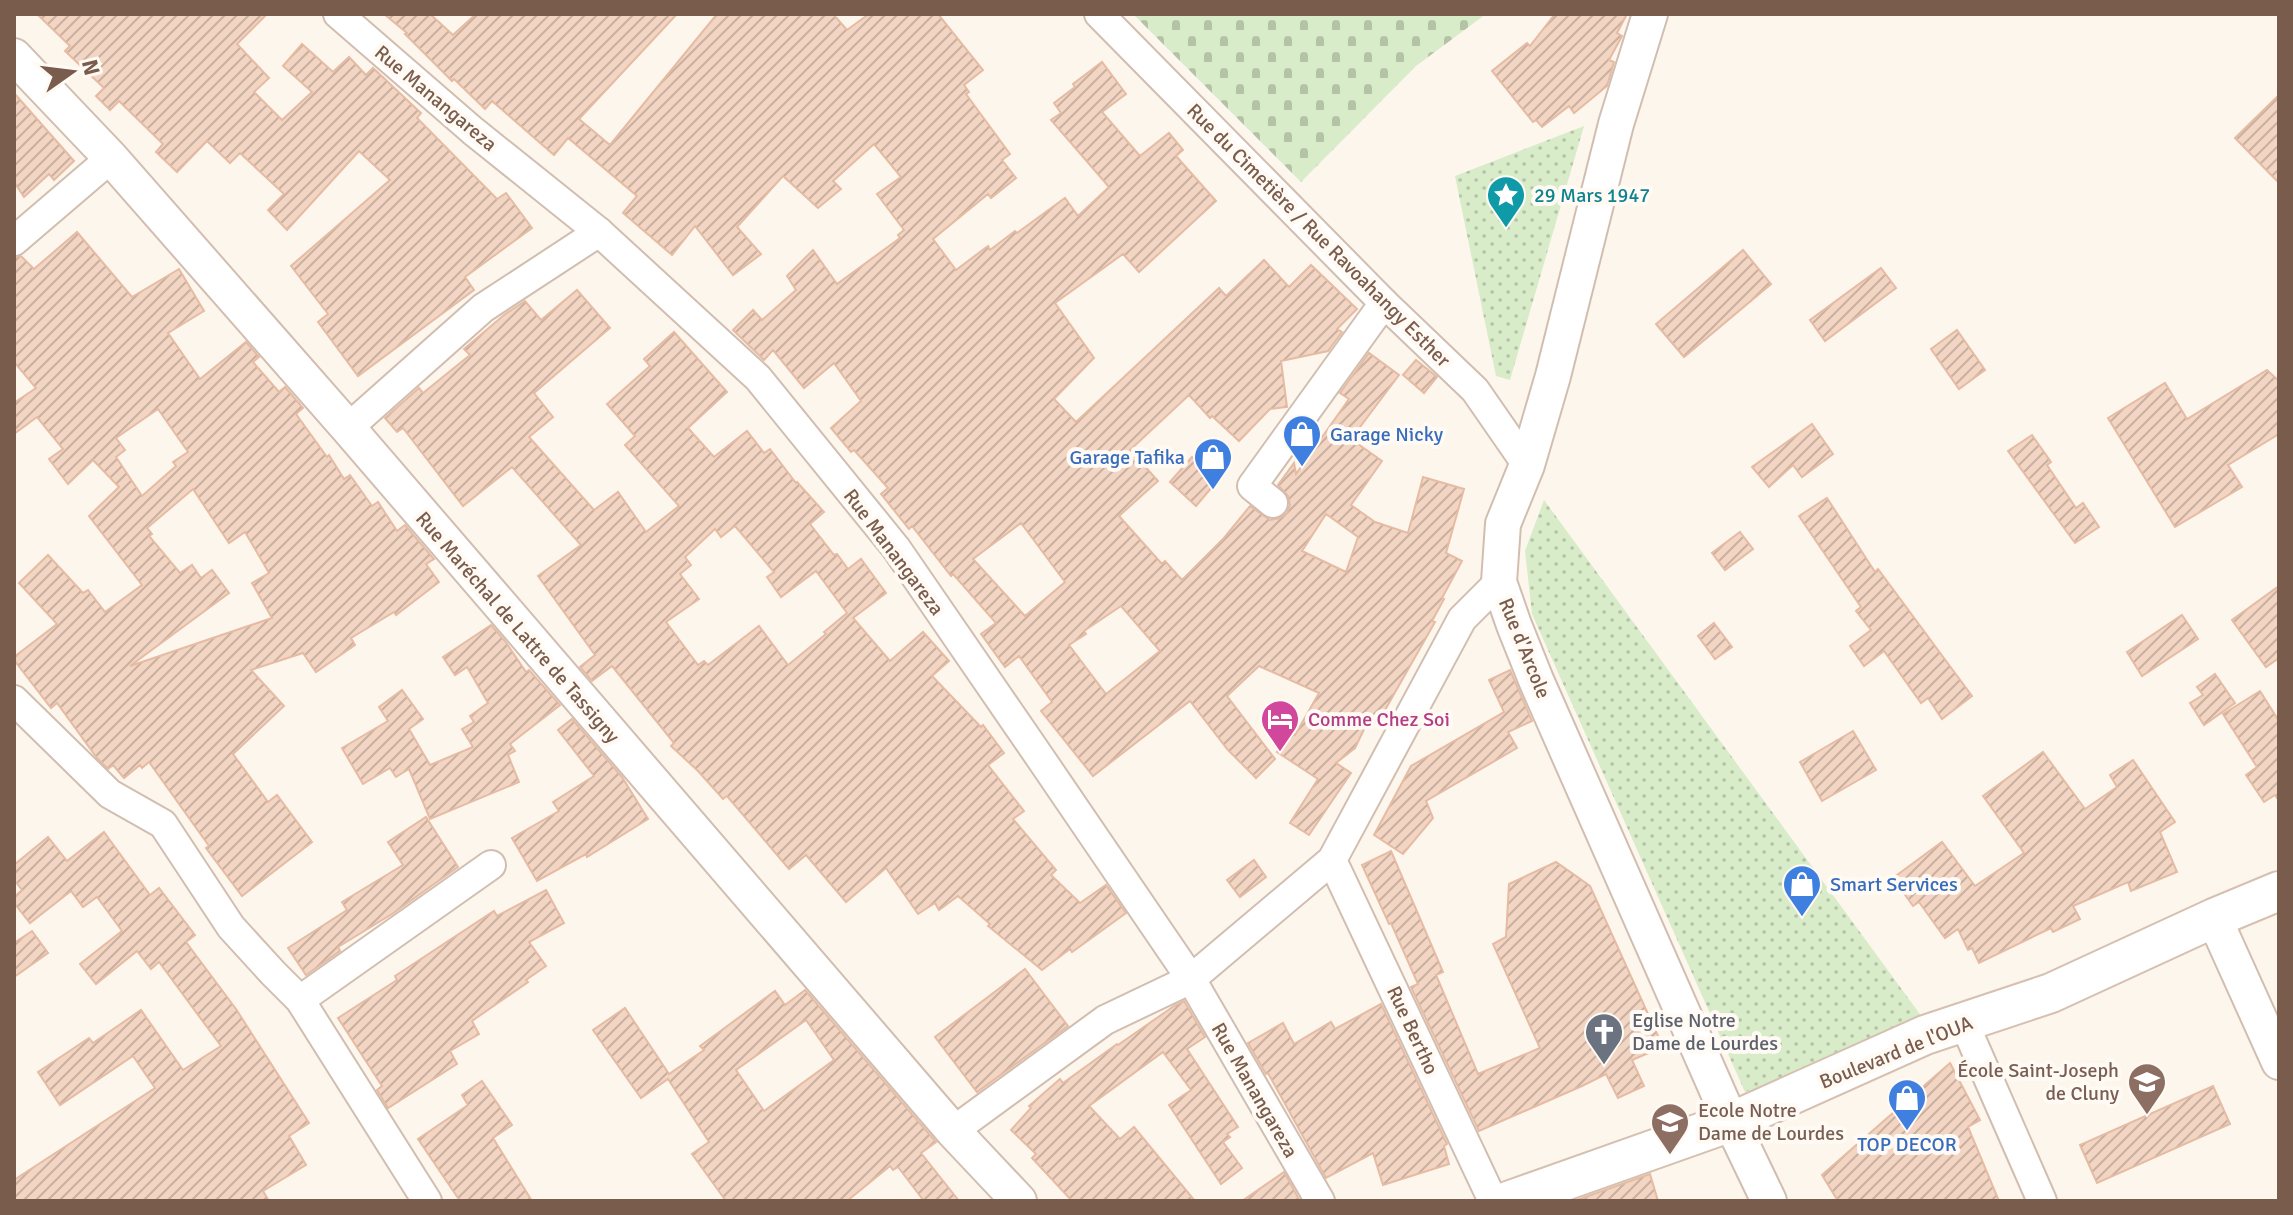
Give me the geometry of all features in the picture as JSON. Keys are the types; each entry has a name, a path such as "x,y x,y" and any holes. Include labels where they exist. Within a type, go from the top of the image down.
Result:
{"main road":[{"name":"Boulevard de l'OUA","path":"1508,1201 1731,1122 1925,1035 2051,993 2279,891"}],"street":[{"name":"Rue Manangareza","path":"338,14 473,131 599,232 758,378 896,548 1191,979 1320,1201"},
{"name":"Rue du Cimetière / Rue Ravoahangy Esther","path":"1099,14 1384,303 1475,390 1527,465"},
{"name":"Rue d'Arcole","path":"1650,14 1616,124 1553,376 1527,465 1503,524 1499,582 1536,680 1731,1122 1769,1201"},
{"name":"Rue Maréchal de Lattre de Tassigny","path":"14,56 111,158 348,428 953,1131 1019,1201"},
{"path":"14,241 111,158"},
{"path":"348,428 483,308 599,232"},
{"path":"1273,503 1252,486 1384,303"},
{"path":"953,1131 1105,1020 1191,979 1332,860 1462,619 1499,582"},
{"path":"14,700 110,794 163,824 231,927 300,1000 427,1201"},
{"name":"Rue Bertho","path":"1332,860 1493,1201"},
{"path":"300,1000 491,865"},
{"path":"2214,918 2279,1062"},
{"path":"1964,1023 2042,1201"}],"green space":[{"path":"1133,14 1486,14 1416,66 1301,182"},
{"path":"1584,126 1510,380 1496,376 1455,176"},
{"path":"1544,500 1933,1032 1745,1092 1532,614 1525,551"}],"building":[{"path":"37,14 267,14 237,44 269,78 254,92 282,120 312,92 283,66 302,44 333,72 349,57 366,75 373,68 421,113 417,118 497,199 506,193 532,228 465,277 474,290 358,376 318,322 328,314 291,266 390,180 359,151 287,230 268,210 284,194 240,153 230,163 207,141 177,172 156,152 163,144 119,101 110,110 96,96 104,88 65,51 70,46"},
{"path":"384,14 430,14 453,35 476,14 677,14 579,119 610,145 717,14 833,14 847,30 869,14 938,14 983,70 964,85 969,92 966,94 1010,154 1002,160 1016,178 991,198 988,194 933,239 956,270 988,246 990,250 1015,231 1017,233 1065,198 1078,216 1109,187 1051,120 1061,113 1054,103 1102,62 1126,94 1102,112 1140,156 1169,133 1183,150 1176,156 1216,201 1139,272 1123,254 1055,303 1094,358 1054,399 1076,422 1219,288 1226,296 1264,260 1289,287 1311,265 1357,309 1337,329 1342,332 1328,351 1281,361 1287,407 1270,409 1239,441 1212,416 1210,418 1189,395 1130,450 1158,481 1119,516 1162,564 1165,561 1182,580 1224,538 1250,506 1270,520 1280,518 1287,513 1290,505 1288,496 1278,485 1294,463 1296,474 1349,399 1340,393 1369,353 1399,375 1351,439 1382,461 1351,505 1375,522 1408,533 1423,477 1464,489 1446,553 1462,561 1442,598 1432,621 1435,622 1377,724 1369,719 1355,748 1336,763 1351,773 1309,835 1290,823 1318,779 1277,752 1291,732 1295,735 1319,693 1259,666 1227,696 1275,759 1256,778 1228,750 1190,701 1093,776 1041,711 1052,702 1019,656 1005,667 981,634 996,623 953,574 951,576 912,526 909,529 881,494 888,488 831,428 861,401 834,363 804,388 773,350 764,360 733,330 753,310 762,320 796,290 787,276 813,250 837,284 900,238 898,235 904,230 877,194 901,177 874,144 833,181 841,189 818,208 783,176 737,227 761,254 733,275 695,226 672,255 623,213 637,196 568,138 554,155 492,101 485,109 454,79 452,81 407,33","holes":["1326,514 1358,537 1346,572 1302,551","1021,523 1065,582 1025,616 973,559","1121,606 1160,651 1106,694 1069,645 1086,634 1084,631"]},
{"path":"1555,14 1627,14 1617,33 1622,36 1609,60 1614,62 1607,86 1574,113 1569,106 1542,127 1536,120 1533,122 1492,71 1527,43 1530,46"},
{"path":"14,93 74,161 54,180 49,174 24,197 14,182"},
{"path":"2279,95 2279,183 2235,138"},
{"path":"77,232 132,297 179,269 204,311 168,333 200,379 246,342 259,357 253,362 279,392 285,387 303,408 296,414 344,479 350,475 372,506 378,502 397,531 405,525 434,559 426,564 439,582 396,615 394,612 351,638 355,645 316,672 303,653 251,670 284,706 233,754 268,802 277,795 312,842 242,896 149,762 124,778 113,765 108,769 57,703 51,708 14,660 57,624 19,583 48,555 83,593 88,590 105,612 142,585 89,516 119,487 93,460 68,484 49,459 63,449 37,417 14,434 14,403 36,388 14,362 14,258 21,256 34,269","holes":["158,409 188,452 173,462 176,466 142,496 116,457 125,450 116,438","193,489 229,543 245,532 269,573 252,583 272,618 130,666 229,593 212,570 201,578 192,565 180,573 149,536 152,534 147,528"]},
{"path":"1743,250 1771,284 1684,357 1656,324"},
{"path":"1881,268 1896,288 1825,341 1810,320"},
{"path":"577,290 610,328 534,393 553,417 529,437 594,510 618,492 646,532 679,506 625,445 635,436 607,404 650,366 644,359 674,332 727,392 688,428 714,457 747,431 764,453 770,449 824,512 810,524 834,555 837,554 848,569 861,559 886,593 853,618 890,661 923,632 949,661 932,676 981,727 983,725 1004,753 988,765 1024,811 1013,819 1056,870 1051,875 1080,903 1106,885 1126,913 1042,970 988,926 990,924 958,896 939,910 935,903 918,914 886,868 846,902 806,855 789,869 727,796 723,799 671,746 674,743 612,666 592,681 580,667 595,655 538,576 581,545 512,467 463,506 403,428 397,432 385,418 419,388 423,393 470,355 464,349 525,301 541,320","holes":["735,526 774,572 767,577 781,597 816,571 847,613 788,665 759,626 708,665 704,661 698,665 666,622 699,599 680,574 691,565 685,557 715,529 721,537"]},
{"path":"1957,330 1985,370 1959,389 1931,349"},
{"path":"1416,360 1437,377 1424,393 1403,375"},
{"path":"2267,370 2279,381 2279,434 2228,465 2242,487 2175,527 2108,418 2165,383 2187,419"},
{"path":"1812,424 1833,454 1802,477 1793,465 1769,487 1752,467"},
{"path":"2032,435 2051,462 2047,465 2076,508 2083,503 2099,527 2075,543 2008,451"},
{"path":"1192,457 1218,480 1196,506 1170,482"},
{"path":"1827,498 1875,572 1878,569 1972,696 1942,719 1928,698 1921,703 1884,651 1864,666 1850,646 1871,630 1856,611 1861,607 1799,516"},
{"path":"1740,532 1753,549 1725,570 1712,553"},
{"path":"2279,586 2279,658 2266,667 2232,620"},
{"path":"2182,615 2198,639 2142,676 2127,652"},
{"path":"1714,623 1732,647 1715,659 1698,636"},
{"path":"491,625 526,672 529,670 560,705 510,744 515,751 508,755 519,782 430,819 409,769 396,777 390,768 363,784 342,748 388,721 379,707 402,690 423,719 409,729 430,765 473,747 462,729 474,722 470,716 488,703 467,667 455,675 443,657"},
{"path":"1510,670 1532,721 1508,732 1517,748 1426,801 1433,818 1403,854 1374,835 1411,766 1504,712 1489,680"},
{"path":"2215,674 2235,703 2204,725 2190,703 2203,695 2197,687"},
{"path":"2260,691 2279,721 2279,801 2275,795 2264,802 2246,775 2257,767 2223,714"},
{"path":"572,719 622,777 648,819 587,857 586,854 537,881 512,838 559,811 553,802 594,776 558,730"},
{"path":"1853,731 1876,770 1822,801 1800,762"},
{"path":"2043,752 2085,809 2117,787 2110,775 2133,760 2175,822 2160,832 2177,872 2131,891 2128,882 2073,906 2080,919 2053,932 2051,928 1979,963 1972,948 1968,950 1958,929 1945,938 1919,902 1913,906 1893,878 1942,842 1975,886 2024,853 1983,796"},
{"path":"426,817 458,867 392,914 338,947 340,951 306,975 288,948 347,910 342,902 403,865 388,842"},
{"path":"104,832 150,895 159,888 195,935 186,942 236,1009 309,1123 289,1136 306,1165 263,1191 269,1201 14,1201 14,1180 155,1088 133,1056 60,1105 38,1072 89,1038 93,1043 141,1010 183,1070 221,1046 159,962 151,969 137,951 96,984 80,964 122,931 97,897 83,907 71,891 30,923 14,903 14,897 22,890 14,880 14,865 48,837 67,861"},
{"path":"1391,851 1443,972 1436,975 1478,1074 1540,1048 1493,944 1506,937 1509,884 1556,862 1590,886 1663,1047 1632,1060 1644,1086 1618,1098 1606,1074 1479,1131 1411,987 1418,984 1362,865"},
{"path":"1254,860 1266,877 1240,897 1227,880"},
{"path":"546,890 564,923 529,942 546,966 472,1021 479,1034 450,1051 457,1064 388,1108 377,1090 382,1086 338,1018 494,911 497,916"},
{"path":"32,931 48,953 14,977 14,943"},
{"path":"1025,969 1068,1026 977,1092 935,1037"},
{"path":"805,990 936,1142 921,1153 959,1201 924,1201 898,1167 893,1170 890,1166 847,1201 726,1201 692,1154 709,1142 668,1079 641,1098 593,1030 625,1008 669,1074 704,1050 700,1046 775,991 785,1005","holes":["806,1020 834,1060 764,1111 736,1070"]},
{"path":"1184,1001 1205,1037 1187,1049 1238,1127 1227,1134 1230,1137 1223,1142 1242,1168 1221,1184 1169,1105 1191,1090 1163,1052 1089,1106 1120,1139 1134,1127 1195,1201 1072,1201 1032,1158 1036,1154 1011,1130 1031,1108 1029,1106 1060,1079 1063,1083"},
{"path":"1381,1004 1447,1144 1444,1146 1449,1164 1383,1185 1373,1153 1326,1178 1248,1043 1283,1023 1294,1044 1331,1022 1335,1029"},
{"path":"1950,1063 1980,1120 1968,1127 1999,1201 1838,1201 1822,1175"},
{"path":"482,1081 512,1125 493,1138 532,1201 460,1201 418,1139 468,1105 462,1095"},
{"path":"2213,1086 2230,1124 2097,1183 2080,1145"},
{"path":"1284,1172 1300,1201 1242,1201"},
{"path":"1650,1174 1658,1201 1577,1201 1577,1200"}],"place":[{"name":"29 Mars 1947","path":"1506,229"},
{"name":"Garage Nicky","path":"1302,468"},
{"name":"Garage Tafika","path":"1213,491"},
{"name":"Comme Chez Soi","path":"1280,753"},
{"name":"Smart Services","path":"1802,918"},
{"name":"Eglise Notre Dame de Lourdes","path":"1604,1066"},
{"name":"École Saint-Joseph de Cluny","path":"2147,1116"},
{"name":"TOP DECOR","path":"1907,1132"},
{"name":"Ecole Notre Dame de Lourdes","path":"1670,1156"}]}
